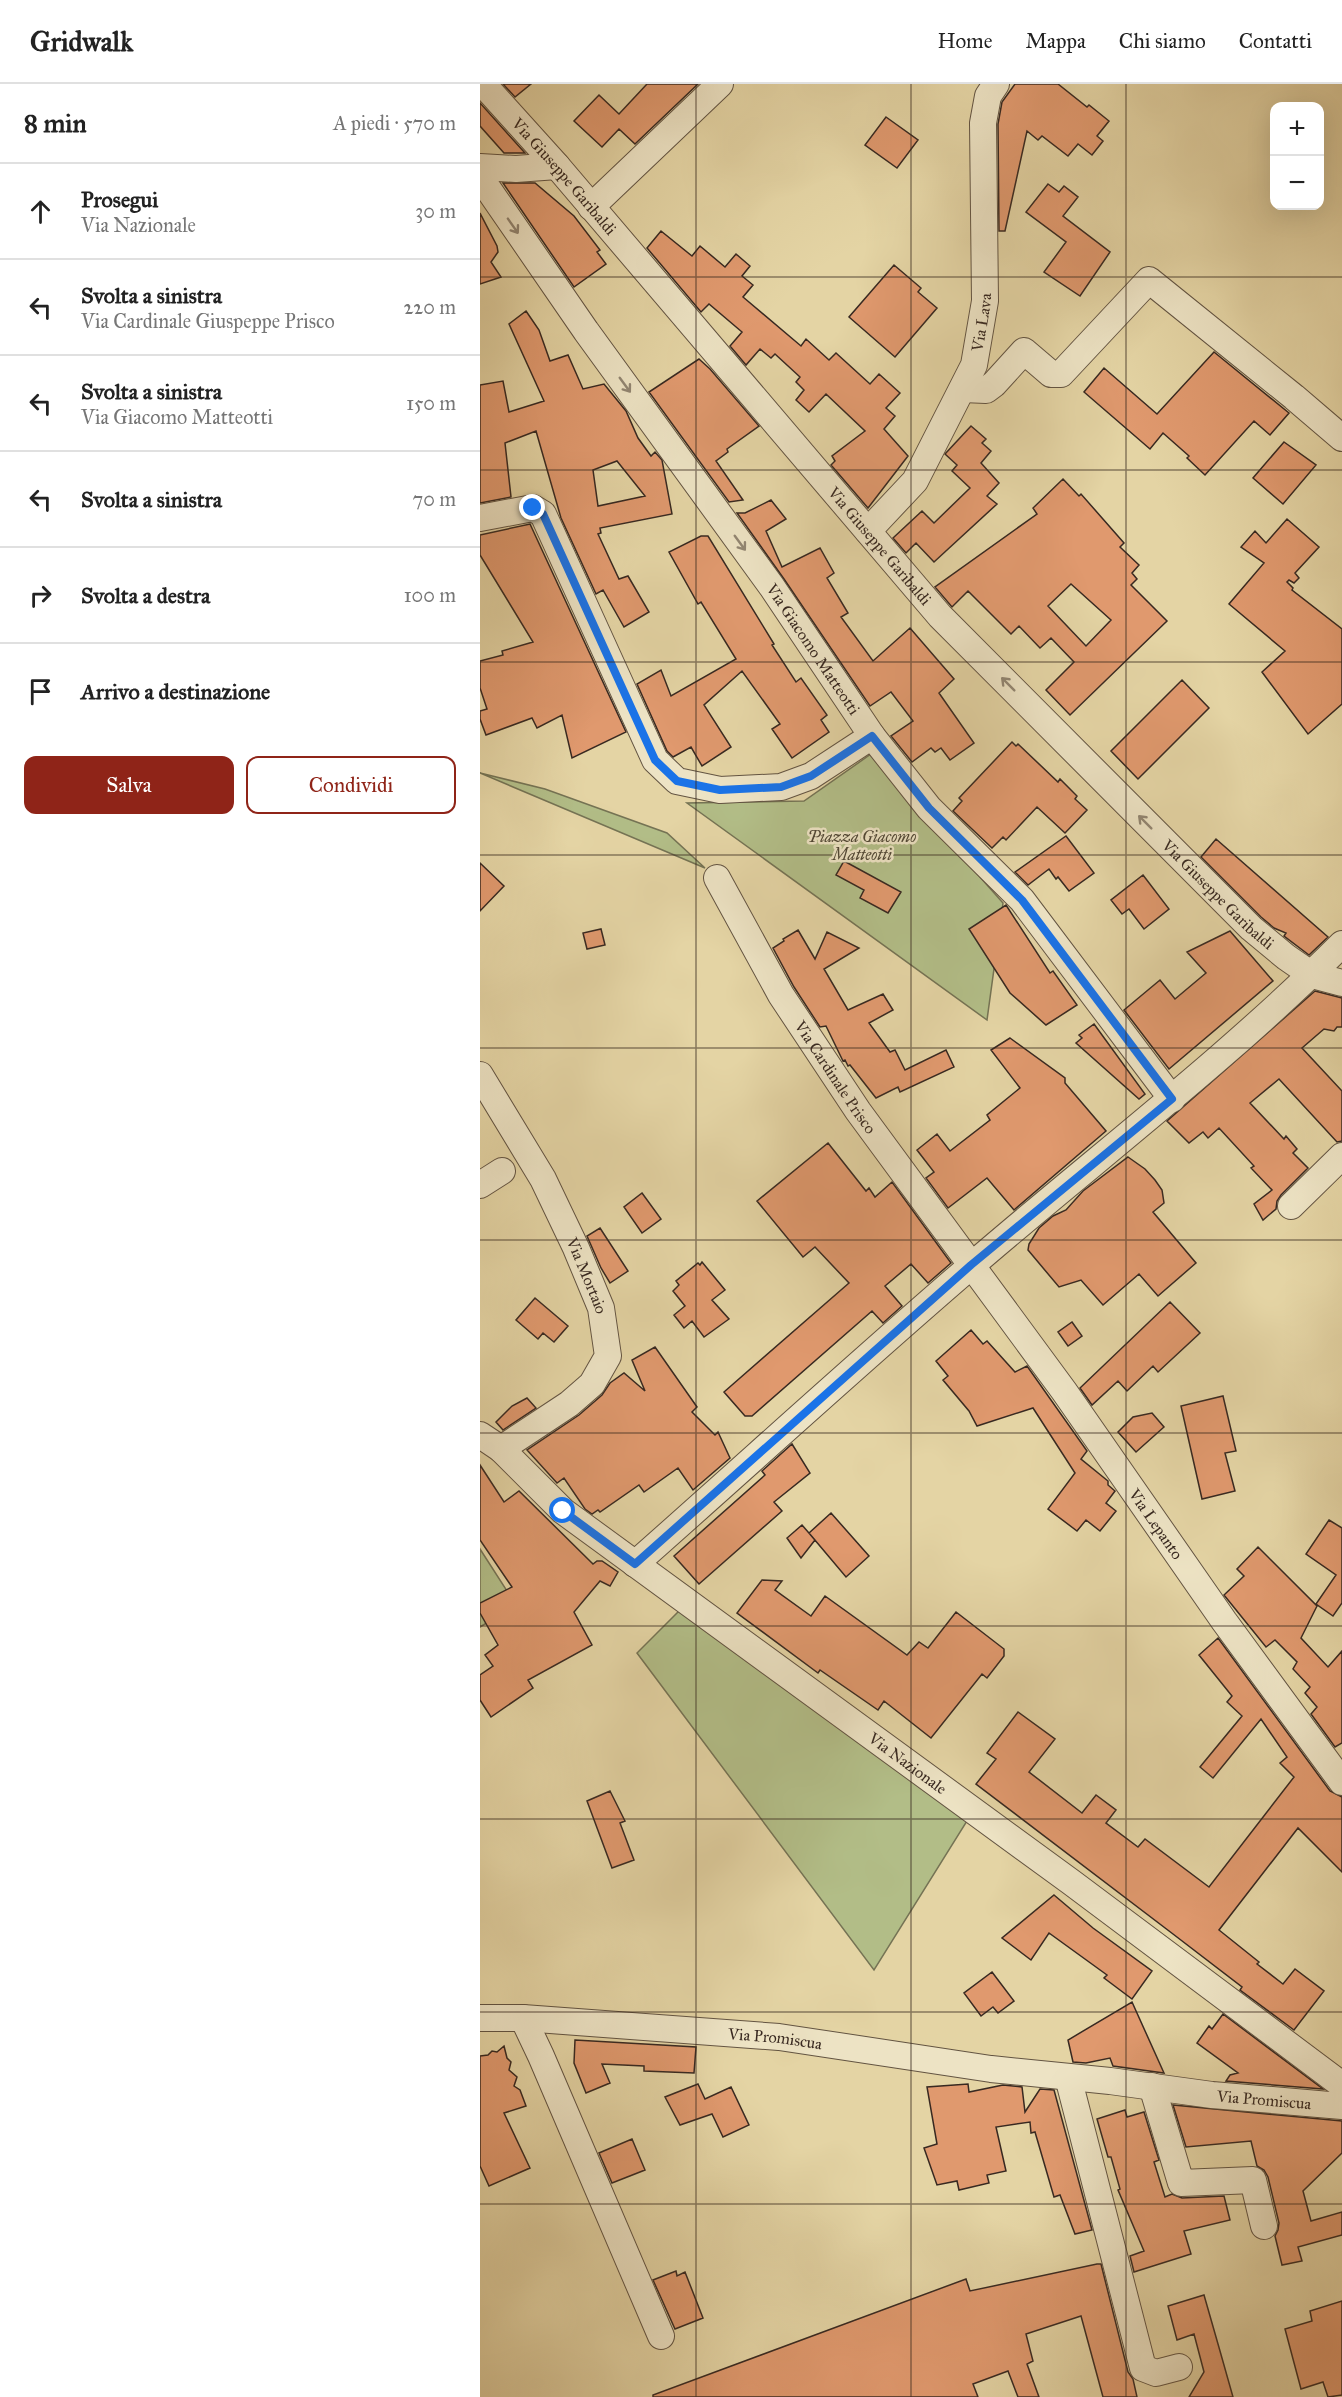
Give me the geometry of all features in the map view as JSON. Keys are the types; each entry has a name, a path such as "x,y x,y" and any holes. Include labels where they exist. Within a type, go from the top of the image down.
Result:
{"street":[{"name":"Via Giuseppe Garibaldi","path":"483,84 557,166 940,616 1251,928 1312,975"},
{"path":"591,207 720,84"},
{"name":"Via Lava","path":"868,531 915,481 974,365 985,301 983,123 988,96 996,84"},
{"path":"480,167 516,169 557,166"},
{"name":"Via Giacomo Matteotti","path":"480,177 586,331 772,587 872,736 929,808 1022,900 1172,1099"},
{"path":"963,389 986,390 1024,351 1051,374 1061,374 1149,280 1342,438"},
{"path":"480,518 533,508 543,514 655,760 677,781 720,790 781,787 811,776 872,736"},
{"name":"Via Cardinale Prisco","path":"717,879 781,995 858,1111 971,1265"},
{"path":"635,1564 971,1265 1172,1099 1312,975 1342,944"},
{"path":"1312,975 1342,982"},
{"name":"Via Mortaio","path":"480,1075 543,1179 576,1248 601,1308 608,1356 592,1384 569,1404 490,1442"},
{"path":"1291,1206 1342,1156"},
{"path":"480,1185 502,1171"},
{"name":"Via Lepanto","path":"971,1265 1064,1391 1224,1621 1342,1782"},
{"name":"Via Nazionale","path":"490,1442 563,1511 1071,1882 1342,2085"},
{"name":"Via Promiscua","path":"480,2018 523,2018 780,2037 991,2069 1152,2086 1212,2095 1342,2106"},
{"path":"523,2018 661,2336"},
{"path":"1068,2077 1143,2368 1156,2373 1179,2367"},
{"path":"1152,2086 1181,2183 1253,2180 1264,2226"}],"green space":[{"name":"Piazza Giacomo Matteotti","path":"871,754 1003,903 987,1020 687,803 804,801"},
{"path":"480,773 545,789 667,833 705,868"},
{"path":"480,1549 516,1605 480,1627"},
{"path":"681,1609 967,1821 874,1970 637,1653"}],"building":[{"path":"503,84 531,84 515,97"},
{"path":"647,84 698,84 635,144 619,129 602,147 574,121 599,95 619,114"},
{"path":"1015,84 1058,84 1109,121 1097,136 1103,141 1092,155 1078,144 1068,156 1042,136 1038,140 1027,131 1005,231 999,231 998,124 1002,102"},
{"path":"480,103 525,153 504,153 480,126"},
{"path":"886,117 918,140 897,168 865,145"},
{"path":"503,183 535,183 574,216 600,250 597,252 606,264 574,287"},
{"path":"1048,184 1059,192 1064,186 1078,197 1063,216 1110,252 1080,296 1044,272 1066,242 1026,212"},
{"path":"480,213 497,246 498,252 491,262 501,277 480,284"},
{"path":"661,231 692,256 700,246 725,267 736,254 750,266 742,276 753,285 743,297 801,346 806,339 829,360 836,353 870,384 879,374 900,393 886,408 895,416 884,429 908,456 868,508 831,465 835,461 832,456 865,431 826,394 809,412 796,400 804,390 796,382 800,377 775,354 771,358 760,349 746,365 730,346 742,332 709,304 701,312 647,248"},
{"path":"894,265 921,288 918,292 937,308 895,357 849,317"},
{"path":"526,311 539,330 550,361 568,355 583,389 604,384 626,411 638,438 651,456 655,452 662,460 672,514 600,528 601,533 598,534 619,579 628,576 649,612 624,627 603,590 596,594 561,518 536,431 505,443 511,497 480,503 480,385 503,381 509,412 544,401 509,324","holes":["617,461 645,496 598,506 593,470"]},
{"path":"1214,352 1289,413 1270,435 1254,421 1205,475 1187,458 1189,456 1163,433 1150,449 1084,392 1104,368 1157,414"},
{"path":"699,359 759,426 727,449 728,452 716,461 743,500 729,502 649,392"},
{"path":"971,426 986,439 982,443 991,451 981,463 999,483 987,496 997,504 934,562 916,543 906,553 893,538 922,511 934,523 970,488 952,471 957,465 945,454"},
{"path":"1284,442 1316,465 1283,504 1253,478"},
{"path":"1063,479 1079,496 1081,494 1124,543 1120,547 1139,565 1132,573 1137,579 1131,585 1167,621 1070,715 1046,690 1074,662 1051,638 1040,648 1019,626 1011,634 968,591 952,607 935,587 1037,514 1033,508","holes":["1071,584 1111,620 1086,646 1048,606"]},
{"path":"771,500 786,519 766,531 782,567 820,548 834,573 827,578 848,613 841,617 873,661 910,628 954,679 939,693 974,743 950,760 941,748 935,752 931,748 912,762 891,736 913,721 891,692 870,706 737,513 745,513"},
{"path":"1287,519 1319,547 1295,573 1299,578 1294,583 1289,580 1287,582 1293,588 1292,590 1342,629 1342,704 1308,734 1262,672 1285,651 1229,604 1264,563 1241,547 1255,531 1266,543"},
{"path":"530,524 626,732 572,758 562,715 537,728 532,718 486,735 480,719 480,711 487,709 480,688 480,661 503,655 502,651 533,642 480,555 480,535"},
{"path":"701,536 708,536 796,682 801,678 827,715 821,720 829,732 792,758 772,729 780,724 742,671 704,705 731,747 702,766 691,747 673,757 667,751 637,684 661,670 671,696 736,659 701,602 698,604 669,552"},
{"path":"1182,680 1209,708 1138,779 1111,751"},
{"path":"1012,742 1016,746 1018,744 1058,782 1060,779 1077,796 1075,799 1087,810 1065,833 1037,807 1006,840 1003,837 992,848 953,811 962,801 959,798"},
{"path":"1066,836 1094,873 1069,891 1049,869 1028,885 1015,872"},
{"path":"1216,839 1328,937 1309,955 1284,936 1286,933 1274,928 1261,917 1201,857"},
{"path":"844,861 901,892 888,913 860,898 864,890 836,875"},
{"path":"480,863 504,886 480,911"},
{"path":"1143,875 1169,909 1144,929 1129,909 1122,914 1111,900"},
{"path":"1006,905 1050,973 1053,971 1077,1005 1046,1025 1010,993 969,929"},
{"path":"601,929 605,945 587,949 583,933"},
{"path":"798,930 815,959 827,932 859,948 824,969 848,1010 883,994 893,1010 869,1023 890,1052 895,1050 905,1070 946,1050 954,1067 900,1092 898,1087 876,1098 850,1065 848,1066 845,1060 843,1061 826,1026 820,1027 794,987 773,948"},
{"path":"1230,931 1273,981 1169,1069 1124,1010 1160,980 1175,999 1206,973 1187,952"},
{"path":"1315,991 1342,998 1342,1027 1337,1027 1334,1031 1324,1029 1302,1048 1342,1091 1342,1141 1337,1142 1279,1079 1250,1103 1284,1139 1286,1136 1297,1149 1293,1153 1308,1168 1281,1195 1276,1209 1263,1220 1254,1204 1272,1190 1251,1168 1254,1166 1219,1128 1208,1138 1203,1132 1189,1143 1167,1121"},
{"path":"1094,1024 1145,1094 1139,1099 1076,1043 1082,1038 1079,1035"},
{"path":"1010,1038 1065,1078 1065,1083 1106,1131 1014,1210 987,1178 948,1208 926,1178 934,1172 917,1150 937,1134 950,1151 990,1120 987,1115 1020,1088 991,1050"},
{"path":"828,1143 866,1191 869,1188 875,1197 892,1182 951,1263 928,1283 911,1264 885,1286 902,1306 883,1323 872,1311 752,1416 745,1416 724,1392 849,1283 815,1247 803,1257 757,1201"},
{"path":"1128,1157 1145,1169 1162,1190 1164,1203 1153,1212 1196,1263 1158,1296 1139,1274 1103,1305 1081,1280 1059,1287 1028,1250 1029,1244 1039,1228 1053,1216 1066,1210 1083,1191"},
{"path":"642,1193 661,1219 642,1233 624,1207"},
{"path":"600,1228 628,1271 610,1283 587,1236"},
{"path":"702,1262 725,1290 712,1300 729,1319 704,1337 692,1321 684,1328 674,1315 685,1306 673,1291 679,1285 676,1281"},
{"path":"535,1298 568,1326 554,1342 543,1333 538,1339 516,1320"},
{"path":"1170,1302 1200,1333 1158,1372 1153,1366 1127,1391 1118,1381 1092,1405 1080,1388"},
{"path":"1072,1322 1082,1336 1068,1346 1058,1332"},
{"path":"971,1330 983,1344 987,1341 1015,1372 1027,1366 1087,1451 1081,1459 1108,1481 1108,1485 1115,1491 1106,1503 1116,1511 1100,1531 1086,1520 1077,1531 1048,1509 1075,1473 1033,1408 977,1426 969,1411 943,1380 948,1376 936,1361"},
{"path":"655,1347 697,1407 692,1412 715,1435 718,1432 730,1458 693,1490 678,1468 644,1492 639,1485 600,1512 598,1510 592,1514 585,1509 564,1478 557,1483 527,1450 579,1415 602,1395 610,1383 624,1373 645,1391 632,1360"},
{"path":"1223,1396 1236,1451 1225,1453 1235,1491 1202,1499 1181,1406"},
{"path":"527,1398 536,1408 503,1430 496,1422 512,1406"},
{"path":"1152,1413 1164,1427 1136,1452 1118,1432 1133,1417"},
{"path":"792,1444 810,1473 774,1502 782,1511 699,1584 674,1556 765,1475 762,1471"},
{"path":"480,1465 504,1502 519,1491 593,1564 602,1561 618,1572 610,1586 600,1581 574,1612 592,1645 528,1680 533,1688 491,1717 480,1700 480,1675 493,1666 485,1655 498,1645 480,1613 480,1603 512,1587 480,1540"},
{"path":"831,1513 869,1556 846,1577 809,1533"},
{"path":"1329,1520 1342,1528 1342,1603 1333,1616 1316,1604 1336,1575 1306,1554"},
{"path":"802,1525 815,1540 801,1558 787,1538"},
{"path":"1258,1547 1317,1606 1301,1638 1328,1667 1342,1651 1342,1743 1335,1747 1311,1714 1317,1707 1305,1693 1310,1687 1293,1669 1297,1662 1275,1640 1266,1647 1224,1595 1244,1576 1237,1569"},
{"path":"762,1580 782,1581 775,1590 811,1616 825,1596 907,1655 919,1642 928,1648 956,1612 1004,1649 1004,1656 987,1678 982,1674 931,1738 884,1701 878,1710 820,1670 818,1673 737,1613"},
{"path":"1218,1638 1330,1791 1342,1797 1342,1872 1298,1828 1219,1930 1283,1984 1295,1969 1324,1991 1294,2030 1240,1990 1242,1987 976,1784 996,1759 987,1753 1018,1712 1055,1739 1029,1772 1082,1813 1096,1795 1116,1810 1106,1823 1138,1847 1145,1839 1209,1887 1294,1777 1280,1763 1287,1757 1261,1719 1213,1778 1200,1767 1242,1716 1227,1702 1232,1696 1199,1655"},
{"path":"610,1791 625,1821 620,1823 634,1860 612,1868 587,1801"},
{"path":"1054,1895 1093,1928 1152,1971 1132,1999 1104,1978 1107,1975 1049,1933 1031,1960 1002,1938"},
{"path":"992,1972 1014,2001 998,2013 993,2007 981,2016 964,1993"},
{"path":"1132,2002 1164,2073 1113,2066 1110,2058 1086,2063 1073,2062 1068,2040"},
{"path":"1223,2014 1323,2089 1226,2081 1230,2075 1238,2073 1197,2043 1209,2026 1212,2029"},
{"path":"575,2040 696,2047 694,2073 644,2071 644,2066 602,2064 610,2083 586,2093 574,2063"},
{"path":"504,2046 507,2058 511,2062 509,2070 517,2077 514,2086 520,2090 526,2106 504,2113 530,2168 489,2186 480,2166 480,2056 488,2055 492,2051 497,2052"},
{"path":"698,2084 705,2099 731,2087 749,2125 723,2137 712,2114 680,2125 665,2097"},
{"path":"968,2084 969,2092 1003,2085 1022,2087 1025,2112 1040,2089 1054,2090 1092,2230 1075,2234 1060,2195 1054,2197 1035,2132 1031,2133 1030,2122 996,2127 1006,2171 987,2175 989,2183 959,2190 957,2181 937,2185 924,2148 937,2144 927,2087"},
{"path":"1173,2105 1342,2121 1342,2153 1303,2191 1311,2221 1342,2212 1342,2235 1298,2247 1302,2261 1282,2265 1275,2236 1279,2223 1268,2177 1264,2170 1257,2166 1251,2141 1186,2147"},
{"path":"1125,2110 1127,2117 1144,2112 1159,2160 1154,2162 1165,2197 1172,2194 1182,2198 1224,2196 1230,2220 1184,2231 1191,2254 1134,2272 1130,2256 1144,2251 1118,2190 1120,2189 1111,2157 1108,2157 1097,2119"},
{"path":"632,2139 645,2170 612,2183 599,2153"},
{"path":"1101,2264 1128,2372 1133,2379 1137,2397 1103,2397 1081,2316 1026,2334 1033,2361 1027,2364 1039,2397 1018,2397 1008,2371 973,2384 978,2397 653,2397 653,2395 966,2279 970,2291"},
{"path":"676,2271 677,2276 685,2272 703,2318 675,2329 653,2280"},
{"path":"1204,2295 1233,2397 1189,2397 1204,2372 1194,2334 1177,2340 1168,2306"},
{"path":"1342,2301 1342,2395 1328,2397 1323,2382 1301,2389 1285,2329 1312,2321 1310,2311"}],"route":[{"path":"533,508 543,514 655,760 677,781 720,790 781,787 811,776 872,736 929,808 1022,900 1172,1099 971,1265 635,1564 563,1511"}]}
